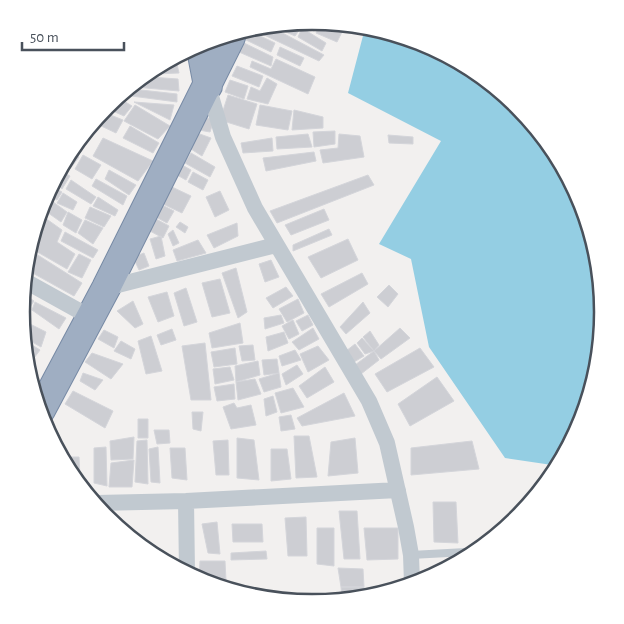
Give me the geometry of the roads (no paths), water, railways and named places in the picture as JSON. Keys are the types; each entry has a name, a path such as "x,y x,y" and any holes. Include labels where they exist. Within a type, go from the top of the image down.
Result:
{"highway":[{"path":"45,403 106,288 228,43"},
{"path":"202,52 208,86"}],"street":[{"path":"208,86 223,136 255,208 369,401 387,443 411,555 412,576"},
{"path":"106,288 276,245"},
{"path":"32,284 90,317"},
{"path":"105,503 186,501 398,490"},
{"path":"186,501 187,565"}],"lane":[{"path":"411,555 459,552"}],"water":[{"path":"363,34 420,51 469,78 498,100 536,140 565,187 579,221 592,275 594,312 592,349 589,367 573,420 549,465 505,458 429,347 411,259 379,244 441,141 348,93"}]}
